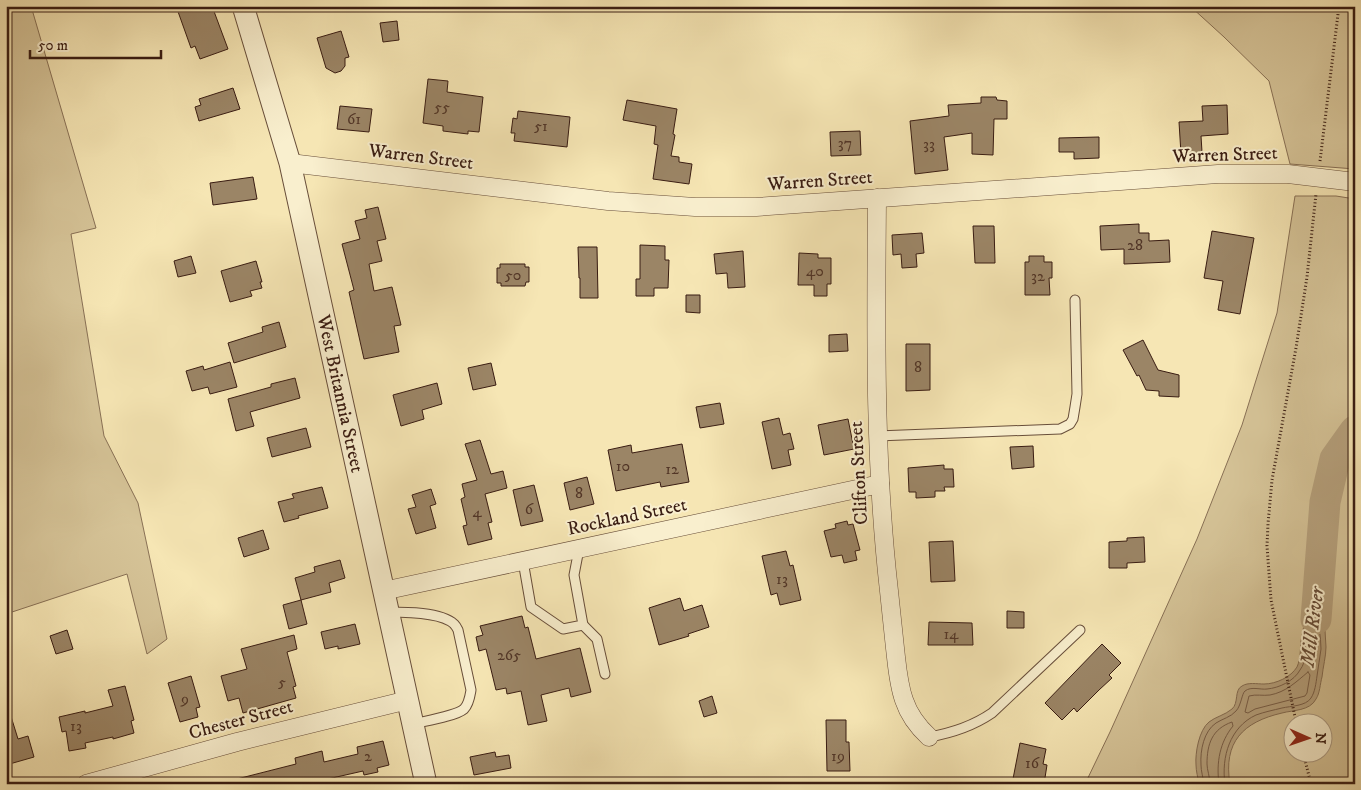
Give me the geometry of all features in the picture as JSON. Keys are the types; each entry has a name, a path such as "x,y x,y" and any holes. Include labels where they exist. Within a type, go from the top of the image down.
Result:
{"street":[{"name":"West Britannia Street","path":"243,6 290,163 426,784"},
{"name":"Warren Street","path":"290,163 608,201 734,208 1218,174 1271,174 1355,182"},
{"name":"Clifton Street","path":"877,198 877,436 886,566 900,688 913,720 929,737"},
{"name":"Rockland Street","path":"386,602 523,561 880,484"},
{"name":"Chester Street","path":"86,784 237,742 408,700"}],"lane":[{"path":"877,436 1060,429 1070,424 1073,419 1076,394 1075,300"},
{"path":"579,549 574,575 583,625 597,639 605,674"},
{"path":"523,561 531,607 563,628 583,625"},
{"path":"386,602 420,613 430,614 454,623 458,630 471,690 469,699 464,709 413,724"},
{"path":"929,737 962,729 973,725 987,716 1080,630"}],"path":[{"path":"1294,712 1271,600 1268,564 1268,524 1272,480 1307,277 1339,6"},
{"path":"1306,762 1311,784"}],"shaded area":[{"path":"18,6 31,6 96,228 71,234 104,436 138,503 167,639 147,654 127,574 6,614 6,10"},
{"path":"1190,6 1355,6 1355,169 1290,164 1269,81"},
{"path":"1295,196 1336,196 1355,199 1355,784 1085,784 1197,539 1242,425 1277,313"}],"water":[{"path":"1317,555 1324,612 1326,654 1317,697 1310,706 1284,712 1256,722 1239,736 1233,745 1230,756 1230,784 1199,784 1196,754 1203,730 1211,720 1232,709 1238,690 1242,686 1269,684 1291,674 1297,667"}],"building":[{"path":"176,6 212,6 228,49 200,59 195,46 191,48"},
{"path":"397,21 399,40 383,42 380,23"},
{"path":"341,31 349,57 345,58 345,66 341,71 335,73 326,68 317,38"},
{"path":"428,79 448,81 447,92 483,97 479,132 468,131 468,134 443,131 443,126 423,123"},
{"path":"233,88 240,109 199,121 195,107 201,105 199,99"},
{"path":"981,97 996,97 997,100 1007,101 1007,119 994,119 993,155 972,154 972,133 944,137 948,170 915,174 910,121 949,116 948,105 981,103"},
{"path":"627,100 677,109 671,156 679,157 679,162 692,164 689,184 653,179 658,145 654,144 656,126 623,120"},
{"path":"1227,105 1228,134 1201,136 1202,152 1181,154 1179,122 1203,121 1202,106"},
{"path":"340,106 372,109 369,132 337,129"},
{"path":"518,111 570,117 567,147 514,141 515,133 511,133 513,118 517,119"},
{"path":"860,131 861,155 831,156 830,132"},
{"path":"1099,137 1099,158 1074,159 1074,152 1059,152 1059,138"},
{"path":"253,177 257,199 213,205 210,183"},
{"path":"378,207 386,239 377,241 382,261 369,264 374,291 392,287 401,325 394,326 399,352 364,359 349,292 354,290 342,244 360,239 355,221 367,218 365,210"},
{"path":"1139,224 1139,233 1149,233 1149,241 1169,240 1170,262 1124,264 1124,249 1101,250 1100,226"},
{"path":"973,226 994,226 995,263 975,263"},
{"path":"1212,231 1254,238 1240,314 1218,310 1223,281 1204,278"},
{"path":"922,233 924,253 916,254 917,267 902,268 901,254 893,255 892,235"},
{"path":"640,245 665,246 665,260 669,260 668,288 654,288 654,296 636,296 636,279 640,279"},
{"path":"578,247 597,247 598,298 580,298"},
{"path":"743,251 745,287 728,288 727,273 716,274 714,254"},
{"path":"799,253 818,254 818,258 831,258 831,284 827,284 827,296 814,296 814,285 798,285"},
{"path":"191,256 196,273 178,277 174,261"},
{"path":"1029,256 1044,256 1044,262 1052,262 1052,278 1049,278 1050,295 1025,295 1025,262 1029,262"},
{"path":"256,261 262,288 250,291 252,296 230,302 221,271"},
{"path":"500,264 525,264 525,267 529,267 529,282 526,282 525,286 501,286 501,283 497,283 497,268 500,268"},
{"path":"686,295 700,295 700,313 686,312"},
{"path":"279,322 286,347 234,363 228,343 263,332 262,327"},
{"path":"847,334 848,351 829,352 829,335"},
{"path":"1143,340 1158,370 1179,375 1179,397 1159,396 1159,391 1146,390 1139,375 1137,376 1123,350"},
{"path":"906,344 930,344 930,390 906,391"},
{"path":"230,362 237,387 210,394 208,387 192,391 186,371 203,366 204,370"},
{"path":"491,363 496,385 473,390 468,368"},
{"path":"295,378 300,398 250,412 254,426 236,431 228,399"},
{"path":"437,383 442,404 422,410 424,419 401,426 393,395"},
{"path":"720,403 724,424 700,428 696,407"},
{"path":"779,418 783,435 790,433 794,449 788,450 791,465 772,469 762,422"},
{"path":"848,419 854,449 824,455 818,425"},
{"path":"306,428 311,447 272,457 267,438"},
{"path":"480,440 491,474 503,471 507,488 485,494 492,522 488,523 492,539 468,545 463,526 467,525 461,499 465,497 462,484 477,480 465,444"},
{"path":"682,444 689,482 661,487 660,482 616,491 608,450 631,445 632,453"},
{"path":"1033,446 1034,467 1012,469 1010,447"},
{"path":"944,465 944,469 953,469 954,487 944,487 945,491 935,491 935,497 916,498 916,492 909,492 908,468"},
{"path":"587,477 594,504 570,510 564,483"},
{"path":"534,485 543,521 521,526 513,490"},
{"path":"322,487 328,508 284,522 278,502 294,498 292,494"},
{"path":"431,489 436,504 430,506 436,528 416,534 408,509 416,507 412,495"},
{"path":"847,521 848,525 853,524 860,550 855,551 857,560 844,563 842,555 831,557 824,531 836,528 835,524"},
{"path":"263,530 269,549 244,557 238,538"},
{"path":"1144,537 1145,562 1127,563 1127,568 1109,568 1109,542 1127,541 1127,538"},
{"path":"953,541 955,581 931,582 929,542"},
{"path":"786,551 790,566 793,565 801,600 780,605 777,593 771,595 762,556"},
{"path":"340,560 345,578 329,583 331,592 301,600 295,578 315,572 314,567"},
{"path":"680,598 684,611 702,605 709,627 688,634 689,636 659,645 649,608"},
{"path":"301,600 307,624 289,629 283,605"},
{"path":"1007,611 1024,612 1024,628 1007,628"},
{"path":"522,616 525,628 528,627 536,659 580,648 591,692 571,697 569,688 541,695 547,721 528,725 521,691 507,694 506,688 496,690 486,649 479,651 476,637 483,635 480,626"},
{"path":"929,622 972,623 973,645 928,645"},
{"path":"355,624 360,644 338,649 338,646 325,649 321,632"},
{"path":"67,630 73,649 56,654 50,636"},
{"path":"294,635 297,649 287,652 296,686 293,687 296,698 243,713 239,698 228,701 221,676 247,669 241,649"},
{"path":"1102,644 1121,663 1109,675 1112,678 1077,712 1074,708 1062,720 1045,703"},
{"path":"191,676 200,707 196,708 198,717 180,722 168,683"},
{"path":"125,686 134,720 131,721 134,733 113,739 113,737 85,743 86,748 69,751 66,731 62,732 59,717 113,706 108,690"},
{"path":"712,696 717,713 704,717 699,701"},
{"path":"9,710 18,739 28,736 34,757 6,765 6,711"},
{"path":"826,720 846,720 846,742 849,742 850,771 827,771"},
{"path":"383,741 389,765 377,768 378,772 364,775 363,771 319,781 320,784 238,784 237,779 296,764 295,758 322,751 324,762 358,754 357,747"},
{"path":"1020,743 1046,749 1043,764 1047,765 1044,784 1012,784"},
{"path":"495,752 496,757 509,755 511,768 474,775 470,757"}],"waterway":[{"name":"Mill River","path":"1316,619 1325,502 1335,459 1355,431"}]}
